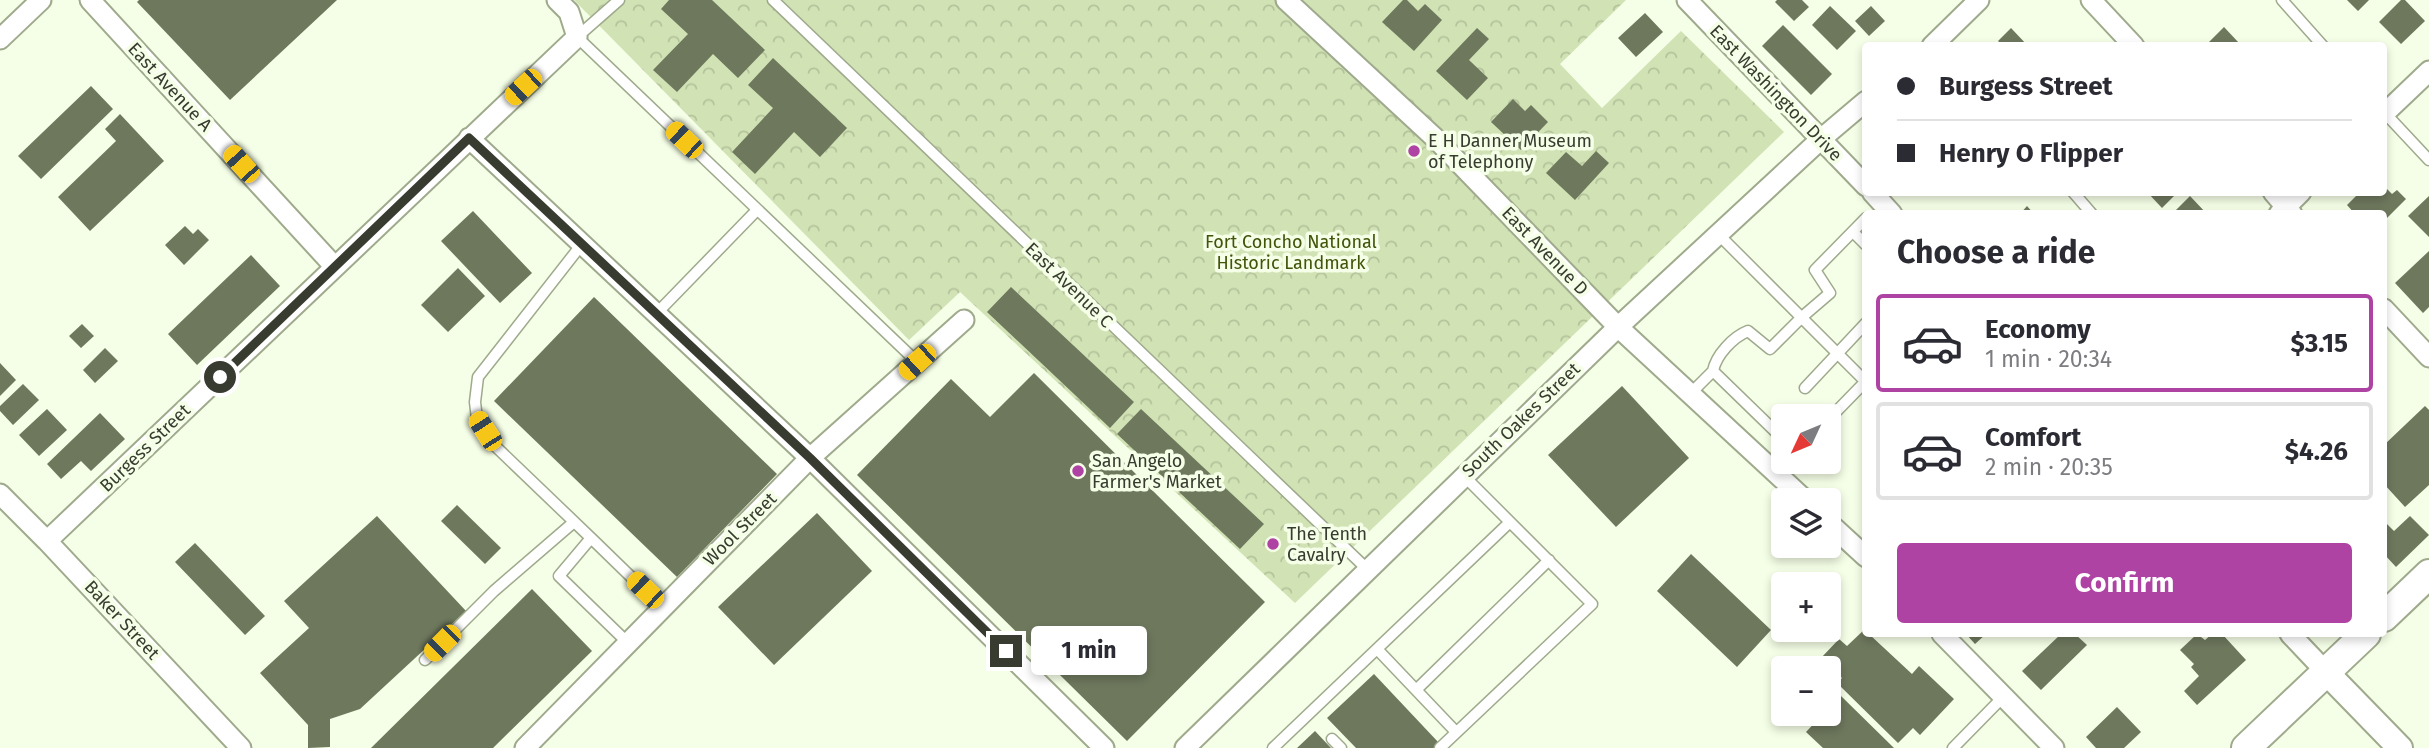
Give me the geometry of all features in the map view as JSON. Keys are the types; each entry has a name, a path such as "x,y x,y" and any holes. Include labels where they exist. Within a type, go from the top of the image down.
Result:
{"main road":[{"path":"2387,614 2429,574"},
{"path":"2246,748 2363,637"}],"street":[{"path":"0,39 41,0"},
{"name":"East Avenue A","path":"90,0 335,267"},
{"path":"557,0 569,12 577,37"},
{"name":"East Avenue D","path":"1286,0 1436,139 1618,327 1778,470 1794,488"},
{"name":"East Washington Drive","path":"1687,0 1862,182"},
{"path":"1938,42 1979,0"},
{"path":"2091,0 2130,42"},
{"name":"Burgess Street","path":"47,541 577,37"},
{"path":"2387,110 2429,71"},
{"name":"South Oakes Street","path":"1185,748 1618,327 1862,104"},
{"path":"469,138 810,458 1104,748"},
{"path":"2387,312 2429,357"},
{"name":"Wool Street","path":"525,748 810,458 964,320"},
{"name":"Baker Street","path":"0,494 241,748"},
{"path":"1841,534 1862,553"},
{"path":"1945,637 2054,748"},
{"path":"2293,637 2400,748"}],"lane":[{"path":"619,0 577,37 917,362"},
{"name":"East Avenue C","path":"773,0 1367,569"},
{"path":"2282,0 2319,42"},
{"path":"2387,116 2429,160"},
{"path":"2076,196 2089,210"},
{"path":"656,314 757,211"},
{"path":"1690,394 1713,371 1720,356 1741,334 1748,331 1770,349 1801,317 1830,293 1815,270 1862,222"},
{"path":"1853,232 1862,241"},
{"path":"1718,234 1862,379"},
{"path":"582,244 478,377 475,402 477,419 494,444 663,608"},
{"path":"1805,388 1862,327"},
{"path":"1713,371 1771,427"},
{"path":"1841,407 1862,385"},
{"path":"1440,748 1592,604 1464,475"},
{"path":"425,660 494,591 574,522"},
{"path":"1273,748 1510,522"},
{"path":"591,538 559,576 628,643"},
{"path":"1416,690 1549,560"},
{"path":"1377,649 1457,732"},
{"path":"1953,748 2004,696"},
{"path":"1332,739 1341,748"}],"green space":[{"name":"Fort Concho National Historic Landmark","path":"574,0 1626,0 1560,64 1602,108 1681,31 1784,132 1295,603 960,292 909,340"}],"building":[{"path":"337,0 230,100 137,2"},
{"path":"669,0 712,0 765,50 738,78 713,54 677,92 653,70 688,34 661,9"},
{"path":"1403,0 1407,0 1418,11 1425,4 1442,20 1414,51 1382,22"},
{"path":"1802,0 1809,7 1794,21 1775,2"},
{"path":"2347,0 2369,0 2358,11"},
{"path":"2401,0 2405,0 2425,21 2401,44 2379,22"},
{"path":"1830,6 1856,31 1837,50 1812,25"},
{"path":"1871,6 1885,21 1869,36 1855,21"},
{"path":"1645,13 1663,32 1636,57 1618,38"},
{"path":"1783,25 1832,74 1811,95 1762,46"},
{"path":"2224,27 2238,42 2209,42"},
{"path":"1477,28 1489,39 1469,60 1488,78 1467,100 1436,71"},
{"path":"2011,28 2024,42 1999,42"},
{"path":"773,58 847,128 820,157 794,132 755,174 732,152 773,108 748,85"},
{"path":"91,86 113,109 41,179 18,156"},
{"path":"1513,99 1525,111 1531,105 1548,122 1521,150 1491,122"},
{"path":"120,114 164,161 90,231 58,197 116,141 105,129"},
{"path":"1596,151 1609,163 1575,200 1546,173 1566,152 1582,166"},
{"path":"2387,189 2392,194 2397,190 2406,199 2387,218 2387,210 2351,210 2347,205 2356,196 2387,196"},
{"path":"2151,196 2174,196 2162,208"},
{"path":"2190,196 2203,210 2176,210"},
{"path":"2429,196 2429,237 2408,216"},
{"path":"473,211 532,273 500,303 441,241"},
{"path":"185,226 193,234 198,229 209,240 184,265 165,245"},
{"path":"2429,251 2429,307 2423,313 2395,283"},
{"path":"251,255 280,286 197,365 168,334"},
{"path":"458,268 485,296 448,332 421,305"},
{"path":"1011,287 1134,402 1110,428 987,312"},
{"path":"594,297 777,474 677,577 494,401"},
{"path":"82,324 94,336 81,348 69,336"},
{"path":"105,348 118,361 95,383 83,370"},
{"path":"0,363 16,380 0,396"},
{"path":"1034,373 1265,602 1127,741 857,475 951,379 990,417"},
{"path":"23,384 39,400 13,425 0,411 0,406"},
{"path":"1622,386 1689,458 1616,527 1548,455"},
{"path":"2425,406 2429,410 2429,485 2405,507 2387,487 2387,442"},
{"path":"47,409 67,430 39,456 19,435"},
{"path":"1141,409 1264,524 1240,549 1117,434"},
{"path":"100,413 125,439 91,471 81,461 61,479 47,464"},
{"path":"457,505 501,548 485,564 441,521"},
{"path":"817,513 872,571 774,665 718,607"},
{"path":"377,516 466,611 360,709 330,719 330,747 308,748 308,725 260,673 309,628 284,601"},
{"path":"2410,516 2429,535 2396,567 2387,557 2387,524 2394,531"},
{"path":"195,543 265,616 245,635 175,562"},
{"path":"1691,554 1771,630 1737,667 1657,591"},
{"path":"532,589 592,651 493,748 371,748"},
{"path":"1862,632 1862,637 1872,637 1912,674 1919,666 1954,699 1920,735 1913,728 1898,743 1841,687 1841,656 1823,656 1836,642 1841,641 1847,646"},
{"path":"1969,637 1983,637 1975,644"},
{"path":"2058,637 2078,637 2087,645 2041,690 2022,671"},
{"path":"2194,637 2205,640 2208,637 2225,637 2246,660 2197,705 2184,691 2199,676 2191,667 2194,664 2180,650"},
{"path":"1374,674 1439,743 1434,748 1356,748 1327,718"},
{"path":"1841,696 1894,748 1823,748 1806,732 1812,726 1841,726"},
{"path":"2117,707 2141,732 2124,748 2096,748 2086,737"},
{"path":"1315,731 1331,748 1297,748"}],"place":[{"name":"E H Danner Museum of Telephony","path":"1414,151"},
{"name":"San Angelo Farmer's Market","path":"1078,471"},
{"name":"The Tenth Cavalry","path":"1273,544"}],"route":[{"path":"220,377 469,138 810,458 1006,651"}]}
